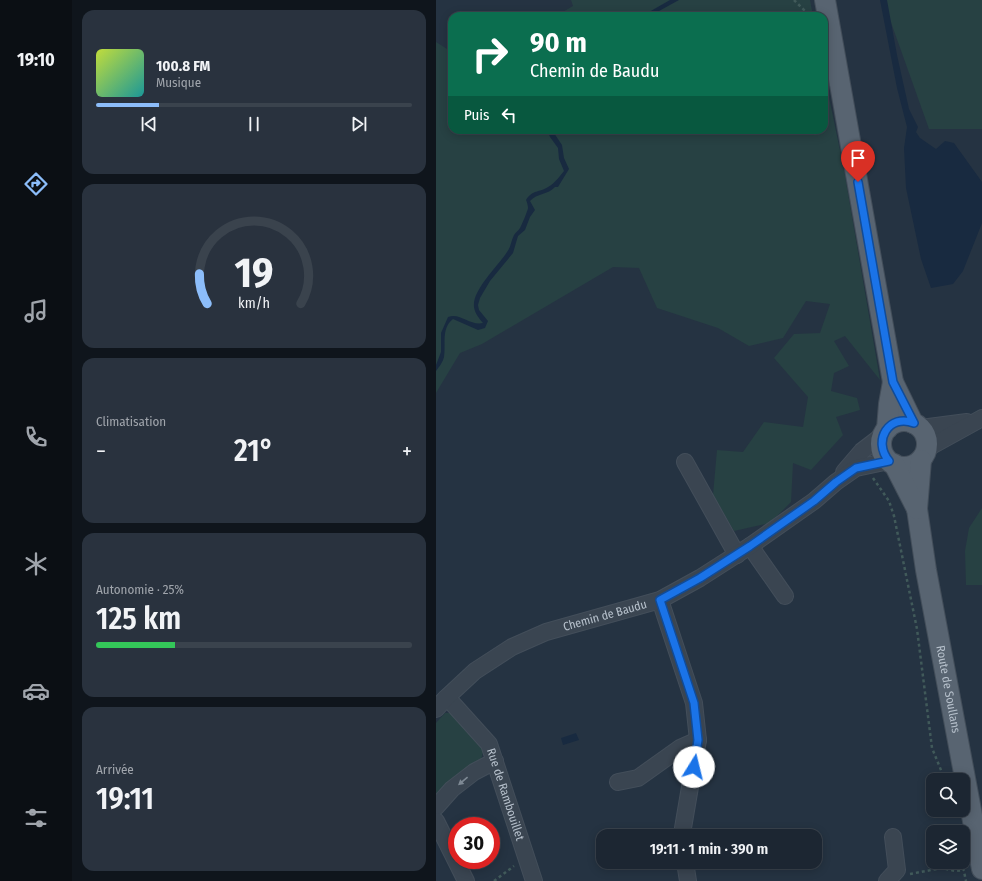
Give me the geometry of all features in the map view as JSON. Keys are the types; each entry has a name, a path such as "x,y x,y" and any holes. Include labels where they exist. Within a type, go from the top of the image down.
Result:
{"main road":[{"path":"825,0 827,12"},
{"path":"828,17 893,382 917,426 926,439 923,454 914,464 907,466 892,463 882,449 893,382"},
{"path":"885,432 892,424 899,422 905,421 917,426"},
{"name":"Route de Soullans","path":"923,454 917,509 973,870"},
{"name":"Route de Soullans","path":"892,463 917,509"}],"street":[{"path":"917,426 978,422"},
{"path":"923,454 978,422"},
{"name":"Chemin de Baudu","path":"836,482 862,451 885,432"},
{"path":"685,462 737,555"},
{"name":"Chemin de Baudu","path":"441,704 475,671 512,647 546,632 660,600 737,555 814,501 836,482 856,468 868,464 892,463"},
{"path":"750,546 785,596"},
{"path":"660,600 694,703 698,740 683,829"},
{"name":"Rue de Rambouillet","path":"441,704 453,704 489,744 534,881"},
{"path":"618,782 638,778 680,748 698,740"},
{"path":"436,807 452,790 474,772 495,760"},
{"path":"436,821 466,881"},
{"path":"887,881 897,870 893,837"},
{"path":"686,869 688,881"}],"path":[{"path":"794,0 806,12"},
{"path":"868,464 872,476 889,501 894,516 917,629 932,748 942,773"},
{"path":"494,881 526,858"},
{"path":"906,875 942,868 955,871 973,870"},
{"path":"966,881 973,870"}],"green space":[{"path":"571,0 810,0 812,12 563,12 573,6"},
{"path":"883,0 982,0 982,129 929,129"},
{"path":"436,42 448,50 448,134 828,134 828,92 844,170 880,380 845,336 834,341 849,366 834,373 831,391 857,398 860,410 836,417 843,435 811,470 793,463 791,502 770,523 734,531 713,495 717,450 743,452 764,422 803,427 808,397 774,358 794,334 820,333 830,304 806,301 783,338 749,346 718,328 657,308 639,268 613,267 482,344 460,353 436,393"},
{"path":"982,508 982,585 966,585 965,551 969,528"},
{"path":"445,713 450,713 457,716 482,746 483,752 481,760 436,799 436,723"}],"water":[{"path":"670,0 679,0 657,12 649,12"},
{"path":"880,0 887,0 909,109 918,127 916,132 920,138 936,149 945,141 954,143 982,182 982,223 963,271 953,284 931,288 921,259 906,188 904,148 907,127 897,88"},
{"path":"549,134 555,134 562,145 564,158 569,169 558,187 555,187 552,190 533,198 530,201 535,210 530,217 525,230 518,236 513,253 490,281 480,298 478,305 479,310 488,321 485,328 478,330 453,319 449,323 445,332 444,357 442,363 436,371 436,365 441,352 441,333 448,317 457,316 474,323 483,323 475,312 474,300 486,278 503,258 514,235 521,227 528,208 526,200 531,194 545,189 557,180 564,171 559,159 558,148"},
{"path":"576,733 579,740 563,745 561,738"}],"route":[{"path":"694,767 698,740 694,703 660,600 700,578 750,546 814,501 836,482 856,468 868,464 889,461 884,455 882,449 883,435 892,424 905,421 914,423 893,382 858,182"}]}
